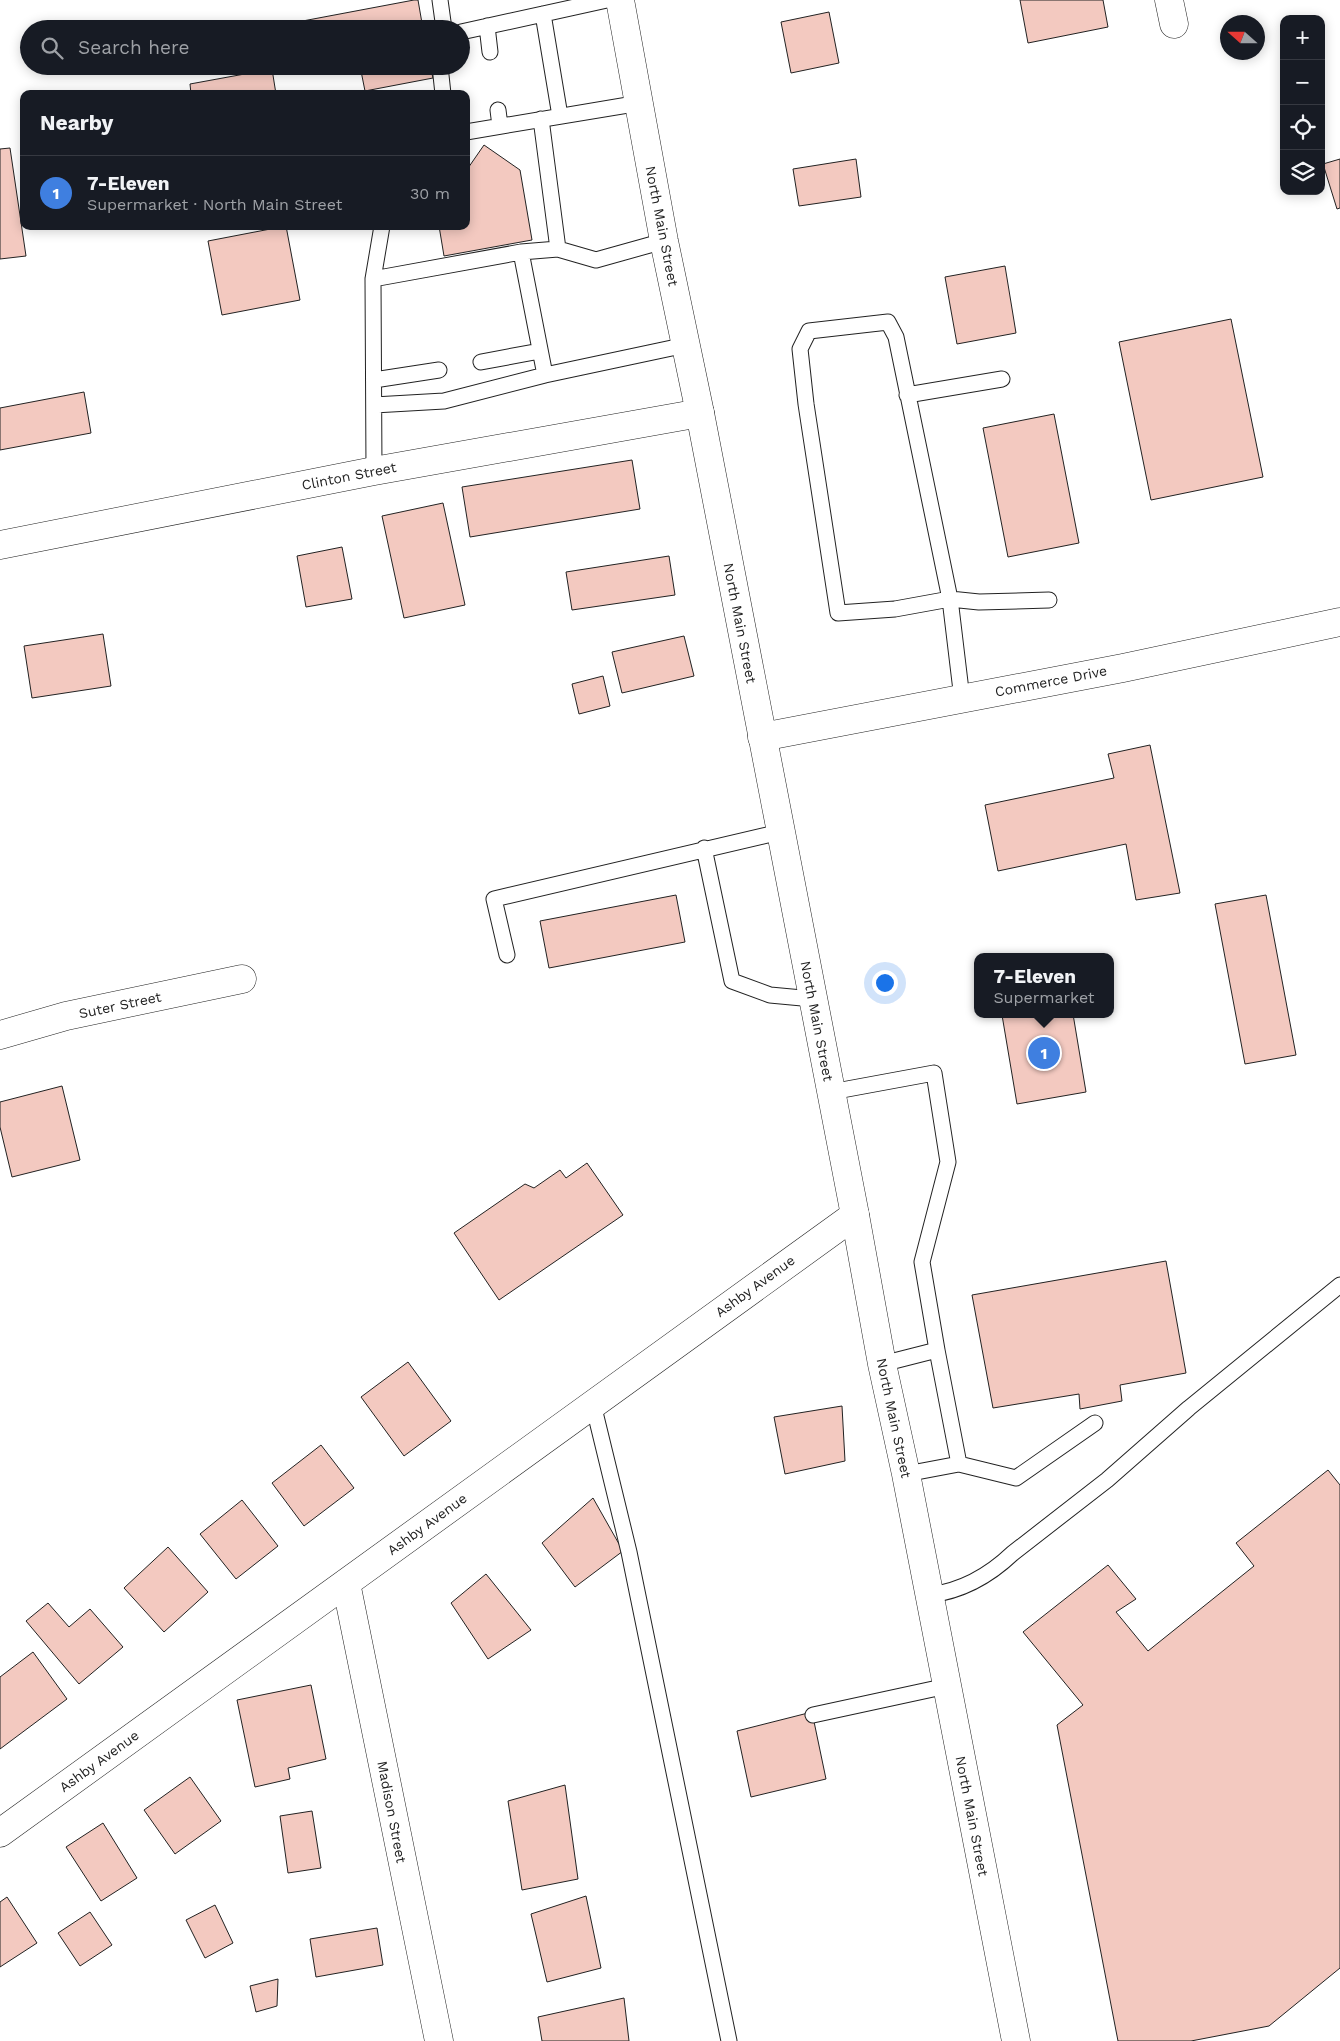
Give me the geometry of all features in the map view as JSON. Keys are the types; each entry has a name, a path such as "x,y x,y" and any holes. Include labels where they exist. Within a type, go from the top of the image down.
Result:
{"street":[{"name":"North Main Street","path":"620,0 664,242 700,413 882,1364 930,1595 1016,2041"},
{"name":"Clinton Street","path":"0,544 374,471 700,413"},
{"name":"Commerce Drive","path":"762,737 1123,668 1340,622"},
{"name":"Suter Street","path":"0,1035 66,1016 242,979"},
{"name":"Ashby Avenue","path":"0,1833 855,1215"},
{"name":"Madison Street","path":"346,1583 439,2041"}],"lane":[{"path":"440,0 443,20"},
{"path":"470,30 607,0"},
{"path":"543,14 560,116"},
{"path":"487,26 490,52"},
{"path":"441,75 443,90"},
{"path":"470,131 640,103"},
{"path":"498,110 500,126"},
{"path":"541,119 558,249"},
{"path":"374,471 373,279 381,230"},
{"path":"373,279 521,252 558,249 596,260 664,242"},
{"path":"521,252 545,376"},
{"path":"962,699 950,599 896,337 888,322 809,331 800,349 806,404 838,613 895,609 950,599 980,602 1049,600"},
{"path":"374,405 444,401 545,376 686,345"},
{"path":"481,362 540,351"},
{"path":"374,380 439,370"},
{"path":"907,394 1002,380"},
{"path":"507,955 494,899 704,848 780,832"},
{"path":"704,848 732,980 770,995 813,999"},
{"path":"831,1092 934,1073 948,1162 922,1262 959,1464"},
{"path":"930,1595 962,1587 981,1578 1003,1562 1107,1480 1190,1408 1340,1285"},
{"path":"882,1364 937,1350"},
{"path":"593,1404 629,1552 729,2041"},
{"path":"906,1474 959,1464 1016,1478 1094,1423"},
{"path":"813,1715 947,1686"}],"building":[{"path":"418,0 421,20 308,20"},
{"path":"1020,0 1103,0 1108,27 1028,43"},
{"path":"829,12 839,63 791,73 781,22"},
{"path":"239,75 273,75 275,90 191,90 190,84"},
{"path":"362,75 432,75 433,78 370,90 365,90"},
{"path":"484,145 520,170 532,240 444,256 440,230 470,230 470,165"},
{"path":"10,148 20,216 20,230 22,230 26,256 0,259 0,149"},
{"path":"856,159 861,197 799,206 793,169"},
{"path":"1340,159 1340,208 1337,209 1325,170 1325,163"},
{"path":"265,230 287,230 300,300 222,315 208,241"},
{"path":"1005,266 1016,333 957,344 945,277"},
{"path":"1231,319 1263,477 1151,500 1119,342"},
{"path":"84,392 91,433 0,450 0,408"},
{"path":"1054,414 1079,543 1008,557 983,428"},
{"path":"632,460 640,509 470,537 462,487"},
{"path":"443,503 465,605 404,618 382,516"},
{"path":"342,547 352,599 306,607 297,556"},
{"path":"669,556 675,595 572,610 566,572"},
{"path":"103,634 111,686 32,698 24,646"},
{"path":"684,636 694,676 622,693 612,652"},
{"path":"603,676 610,706 579,714 572,684"},
{"path":"1150,745 1180,893 1136,900 1126,844 998,871 985,805 1114,778 1108,754"},
{"path":"676,895 685,942 549,968 540,921"},
{"path":"1266,895 1296,1055 1245,1064 1215,904"},
{"path":"1003,1018 1074,1018 1086,1092 1017,1104"},
{"path":"62,1086 80,1160 12,1177 0,1127 0,1102"},
{"path":"587,1163 623,1215 499,1300 454,1233 525,1184 534,1188 560,1170 566,1178"},
{"path":"1166,1261 1186,1373 1120,1385 1122,1401 1080,1409 1079,1394 993,1408 972,1295"},
{"path":"408,1362 451,1421 404,1456 361,1397"},
{"path":"842,1406 845,1461 785,1474 774,1417"},
{"path":"321,1445 354,1488 304,1526 272,1483"},
{"path":"1328,1470 1340,1485 1340,1968 1269,2026 1191,2041 1118,2041 1057,1725 1083,1705 1023,1632 1108,1565 1136,1599 1116,1612 1148,1651 1254,1566 1236,1543"},
{"path":"593,1498 623,1551 575,1587 542,1543"},
{"path":"242,1500 278,1546 236,1579 200,1534"},
{"path":"168,1547 208,1592 164,1632 124,1588"},
{"path":"486,1574 531,1630 488,1659 451,1603"},
{"path":"48,1603 69,1627 90,1609 123,1647 79,1684 26,1621"},
{"path":"33,1652 67,1699 0,1749 0,1677"},
{"path":"311,1685 326,1759 288,1768 290,1779 255,1787 237,1700"},
{"path":"812,1712 826,1779 751,1797 737,1731"},
{"path":"190,1777 221,1821 175,1854 144,1810"},
{"path":"565,1785 578,1879 522,1890 508,1801"},
{"path":"312,1811 321,1868 288,1873 280,1816"},
{"path":"103,1823 137,1878 101,1901 66,1847"},
{"path":"586,1896 601,1968 547,1982 531,1914"},
{"path":"7,1897 37,1943 0,1967 0,1902"},
{"path":"215,1905 233,1943 205,1958 186,1920"},
{"path":"90,1912 112,1945 80,1966 58,1933"},
{"path":"377,1928 383,1965 316,1977 310,1939"},
{"path":"278,1979 277,2006 256,2012 250,1986"},
{"path":"624,1998 629,2041 542,2041 538,2017"}],"place":[{"name":"7-Eleven","path":"1044,1053"}]}
